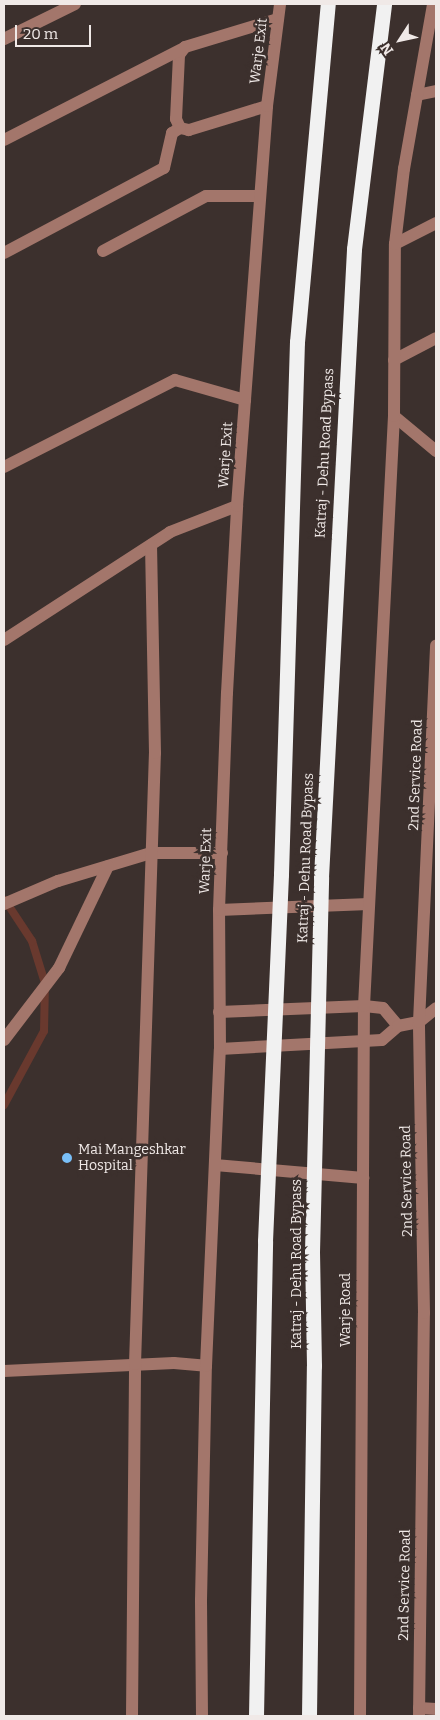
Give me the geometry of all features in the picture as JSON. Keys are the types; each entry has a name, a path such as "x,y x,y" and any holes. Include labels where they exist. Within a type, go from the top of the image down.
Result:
{"highway":[{"name":"Katraj - Dehu Road Bypass","path":"256,1716 265,1240 282,874 297,342 328,4"},
{"name":"Katraj - Dehu Road Bypass","path":"309,1716 314,1366 312,1252 320,877 354,249 384,4"}],"street":[{"path":"4,39 76,4"},
{"name":"Warje Exit","path":"219,910 237,506 267,106 280,4"},
{"path":"202,1716 201,1600 206,1366 220,1049 219,910 370,904 394,416 396,244 416,95 432,4"},
{"path":"4,140 185,47 278,19"},
{"path":"180,128 176,119 179,56 185,47"},
{"path":"416,95 436,91"},
{"path":"4,253 164,168 172,133 180,128 189,130 267,106"},
{"path":"103,251 206,196 260,196"},
{"path":"396,244 436,223"},
{"path":"394,360 436,338"},
{"path":"4,467 175,380 245,400"},
{"path":"394,416 436,451"},
{"path":"4,640 170,532 237,506"},
{"path":"132,1716 136,1364 155,753 151,545"},
{"name":"2nd Service Road","path":"419,1712 430,1314 419,1022 431,879 436,646"},
{"path":"4,904 108,866 151,853 222,853"},
{"path":"4,1040 30,1003 59,968 108,866"},
{"name":"Warje Road","path":"360,1716 364,1006 370,904"},
{"path":"219,1012 364,1006 383,1008 398,1026"},
{"path":"220,1049 382,1040 398,1026 419,1022 436,1008"},
{"path":"215,1165 363,1178"},
{"path":"4,1371 136,1364 206,1366"},
{"path":"419,1712 436,1709"}],"waterway":[{"path":"4,1105 44,1031 45,983 32,941 5,900"}],"place":[{"name":"Mai Mangeshkar Hospital","path":"67,1158"}]}
